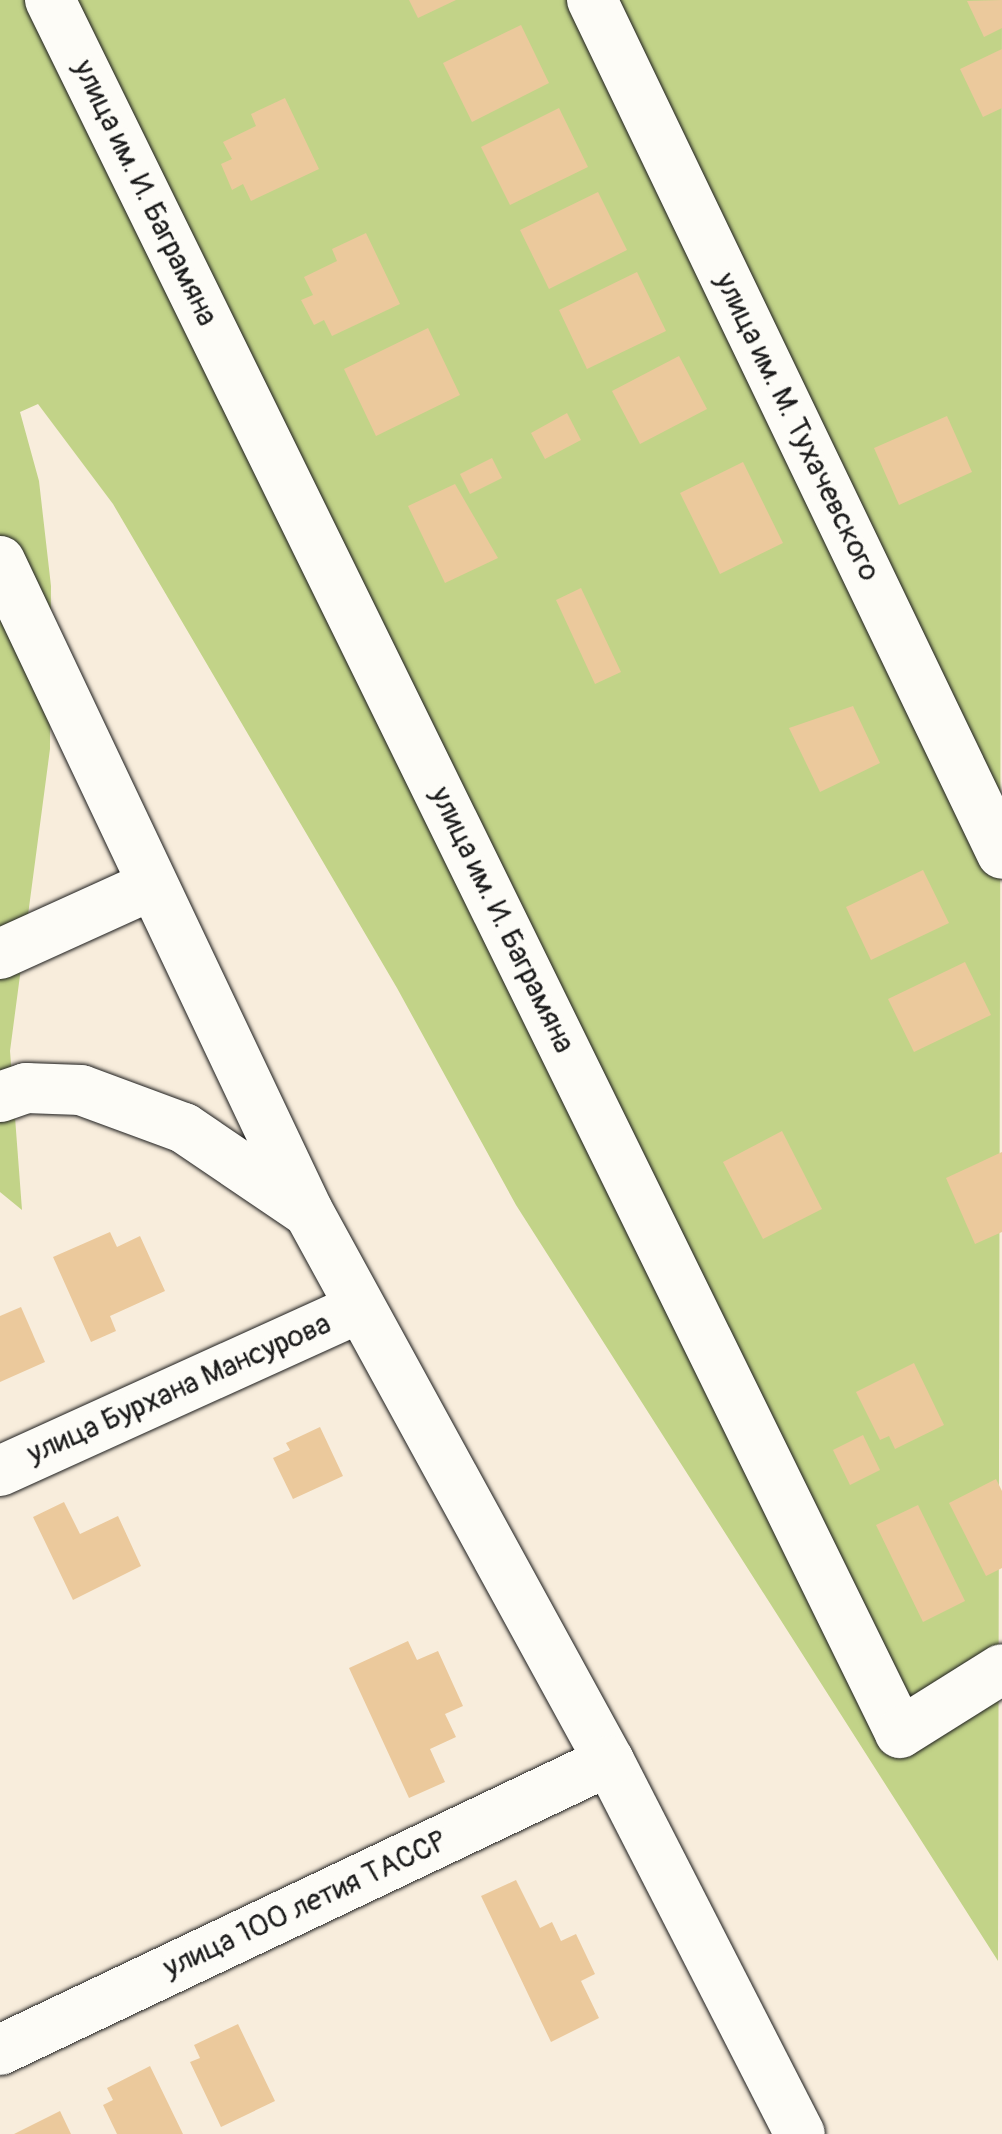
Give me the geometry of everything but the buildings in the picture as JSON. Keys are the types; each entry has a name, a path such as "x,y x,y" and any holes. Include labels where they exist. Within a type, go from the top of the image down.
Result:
{"street":[{"name":"улица им. И. Баграмяна","path":"50,0 900,1733 1002,1669"},
{"name":"улица им. М. Тухачевского","path":"592,0 1002,854"},
{"path":"0,561 308,1212 609,1761 800,2134"},
{"path":"0,954 152,886"},
{"path":"0,1097 26,1088 81,1090 184,1128 308,1212"},
{"name":"улица Бурхана Мансурова","path":"0,1471 358,1308"},
{"name":"улица 100 летия ТАССР","path":"0,2050 609,1761"}],"green space":[{"path":"0,0 1002,0 998,1961 516,1205 397,988 113,504 38,404 20,412 39,481 51,586 50,749 10,1051 22,1210 0,1192"}]}
